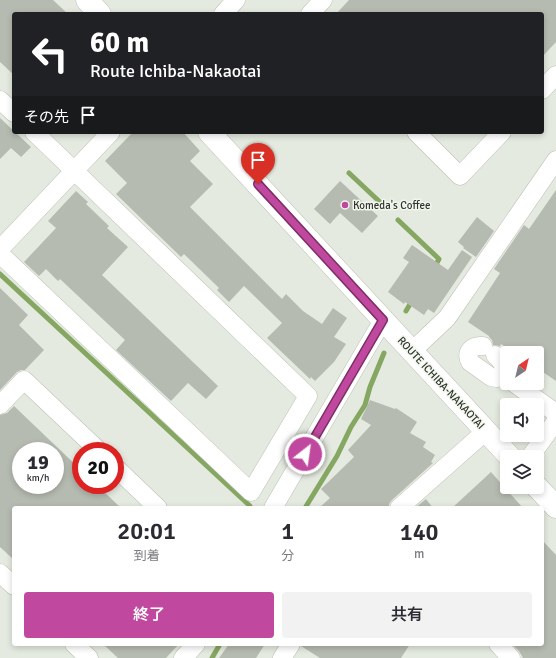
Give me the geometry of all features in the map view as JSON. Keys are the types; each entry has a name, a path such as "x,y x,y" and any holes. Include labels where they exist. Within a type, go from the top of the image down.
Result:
{"main road":[{"path":"87,0 98,12"},
{"name":"ROUTE ICHIBA-NAKAOTAI","path":"211,134 504,450"},
{"path":"543,494 556,508"}],"street":[{"path":"225,12 236,0"},
{"path":"312,12 323,0"},
{"path":"544,88 556,75"},
{"path":"0,100 12,111"},
{"path":"0,254 251,492 308,396 36,134"},
{"path":"0,249 109,134"},
{"path":"418,134 460,176 500,134"},
{"path":"412,351 447,318 556,160"},
{"path":"275,506 383,320"},
{"path":"477,346 489,351 501,361 508,379 491,377 470,362 468,355 472,348 477,346"},
{"path":"0,405 24,380 89,442"},
{"path":"524,390 556,412"},
{"path":"535,450 556,421"},
{"path":"402,506 486,431"},
{"path":"124,476 156,506"},
{"path":"0,573 12,584"},
{"path":"76,646 89,658"},
{"path":"183,658 194,646"},
{"path":"282,658 290,646"},
{"path":"500,646 511,658"}],"building":[{"path":"0,0 53,0 66,12 12,12 12,73 0,62"},
{"path":"349,0 556,0 556,42 544,55 544,12 338,12"},
{"path":"0,118 12,129 12,134 17,134 31,147 21,157 11,148 0,159"},
{"path":"131,134 185,134 200,151 190,161 213,184 190,207 282,299 286,294 303,311 322,324 333,308 347,318 334,337 346,344 334,362 315,381 311,377 310,379 267,338 282,323 244,286 229,302 217,290 219,288 184,254 181,257 116,194 127,183 105,161"},
{"path":"340,181 378,216 362,233 340,213 330,224 314,209"},
{"path":"556,190 556,381 544,373 544,346 493,345 489,336 468,322 500,273 494,269 524,225 529,229"},
{"path":"76,191 88,202 86,204 109,226 107,228 128,247 102,275 218,386 206,399 188,383 171,401 116,350 125,340 60,279 58,281 46,269 39,276 24,262 56,228 48,221"},
{"path":"477,217 494,231 476,257 463,248 464,247 458,242"},
{"path":"412,245 448,270 462,250 472,257 434,313 428,309 424,315 405,302 404,304 388,292 409,262 403,258"},
{"path":"0,288 28,315 19,325 44,350 25,370 17,372 0,390"},
{"path":"370,400 395,409 396,408 417,422 410,433 426,442 423,447 435,455 431,462 433,463 392,500 389,506 321,506 330,498 321,489 354,457 348,450 371,425 361,419"},
{"path":"14,406 52,442 12,442 12,494 64,494 64,454 72,461 72,494 106,494 119,506 12,506 12,558 0,547 0,415 7,413"},
{"path":"491,472 500,482 500,494 511,494 521,506 454,506"},
{"path":"426,499 431,506 417,506"},
{"path":"544,542 556,555 556,658 523,658 514,646 544,646"},
{"path":"105,646 177,646 166,658 118,658"},
{"path":"228,646 264,646 256,658 219,658"},
{"path":"301,646 409,646 401,658 320,658"}],"waterway":[{"path":"349,173 382,204"},
{"path":"398,220 439,259 434,268"},
{"path":"0,274 250,506"},
{"path":"406,311 413,299"},
{"path":"306,506 337,456 351,427 365,405 370,387 384,353"},
{"path":"212,658 219,646"}],"place":[{"name":"Komeda's Coffee","path":"345,205"}],"route":[{"path":"258,184 383,320 305,454"}]}
